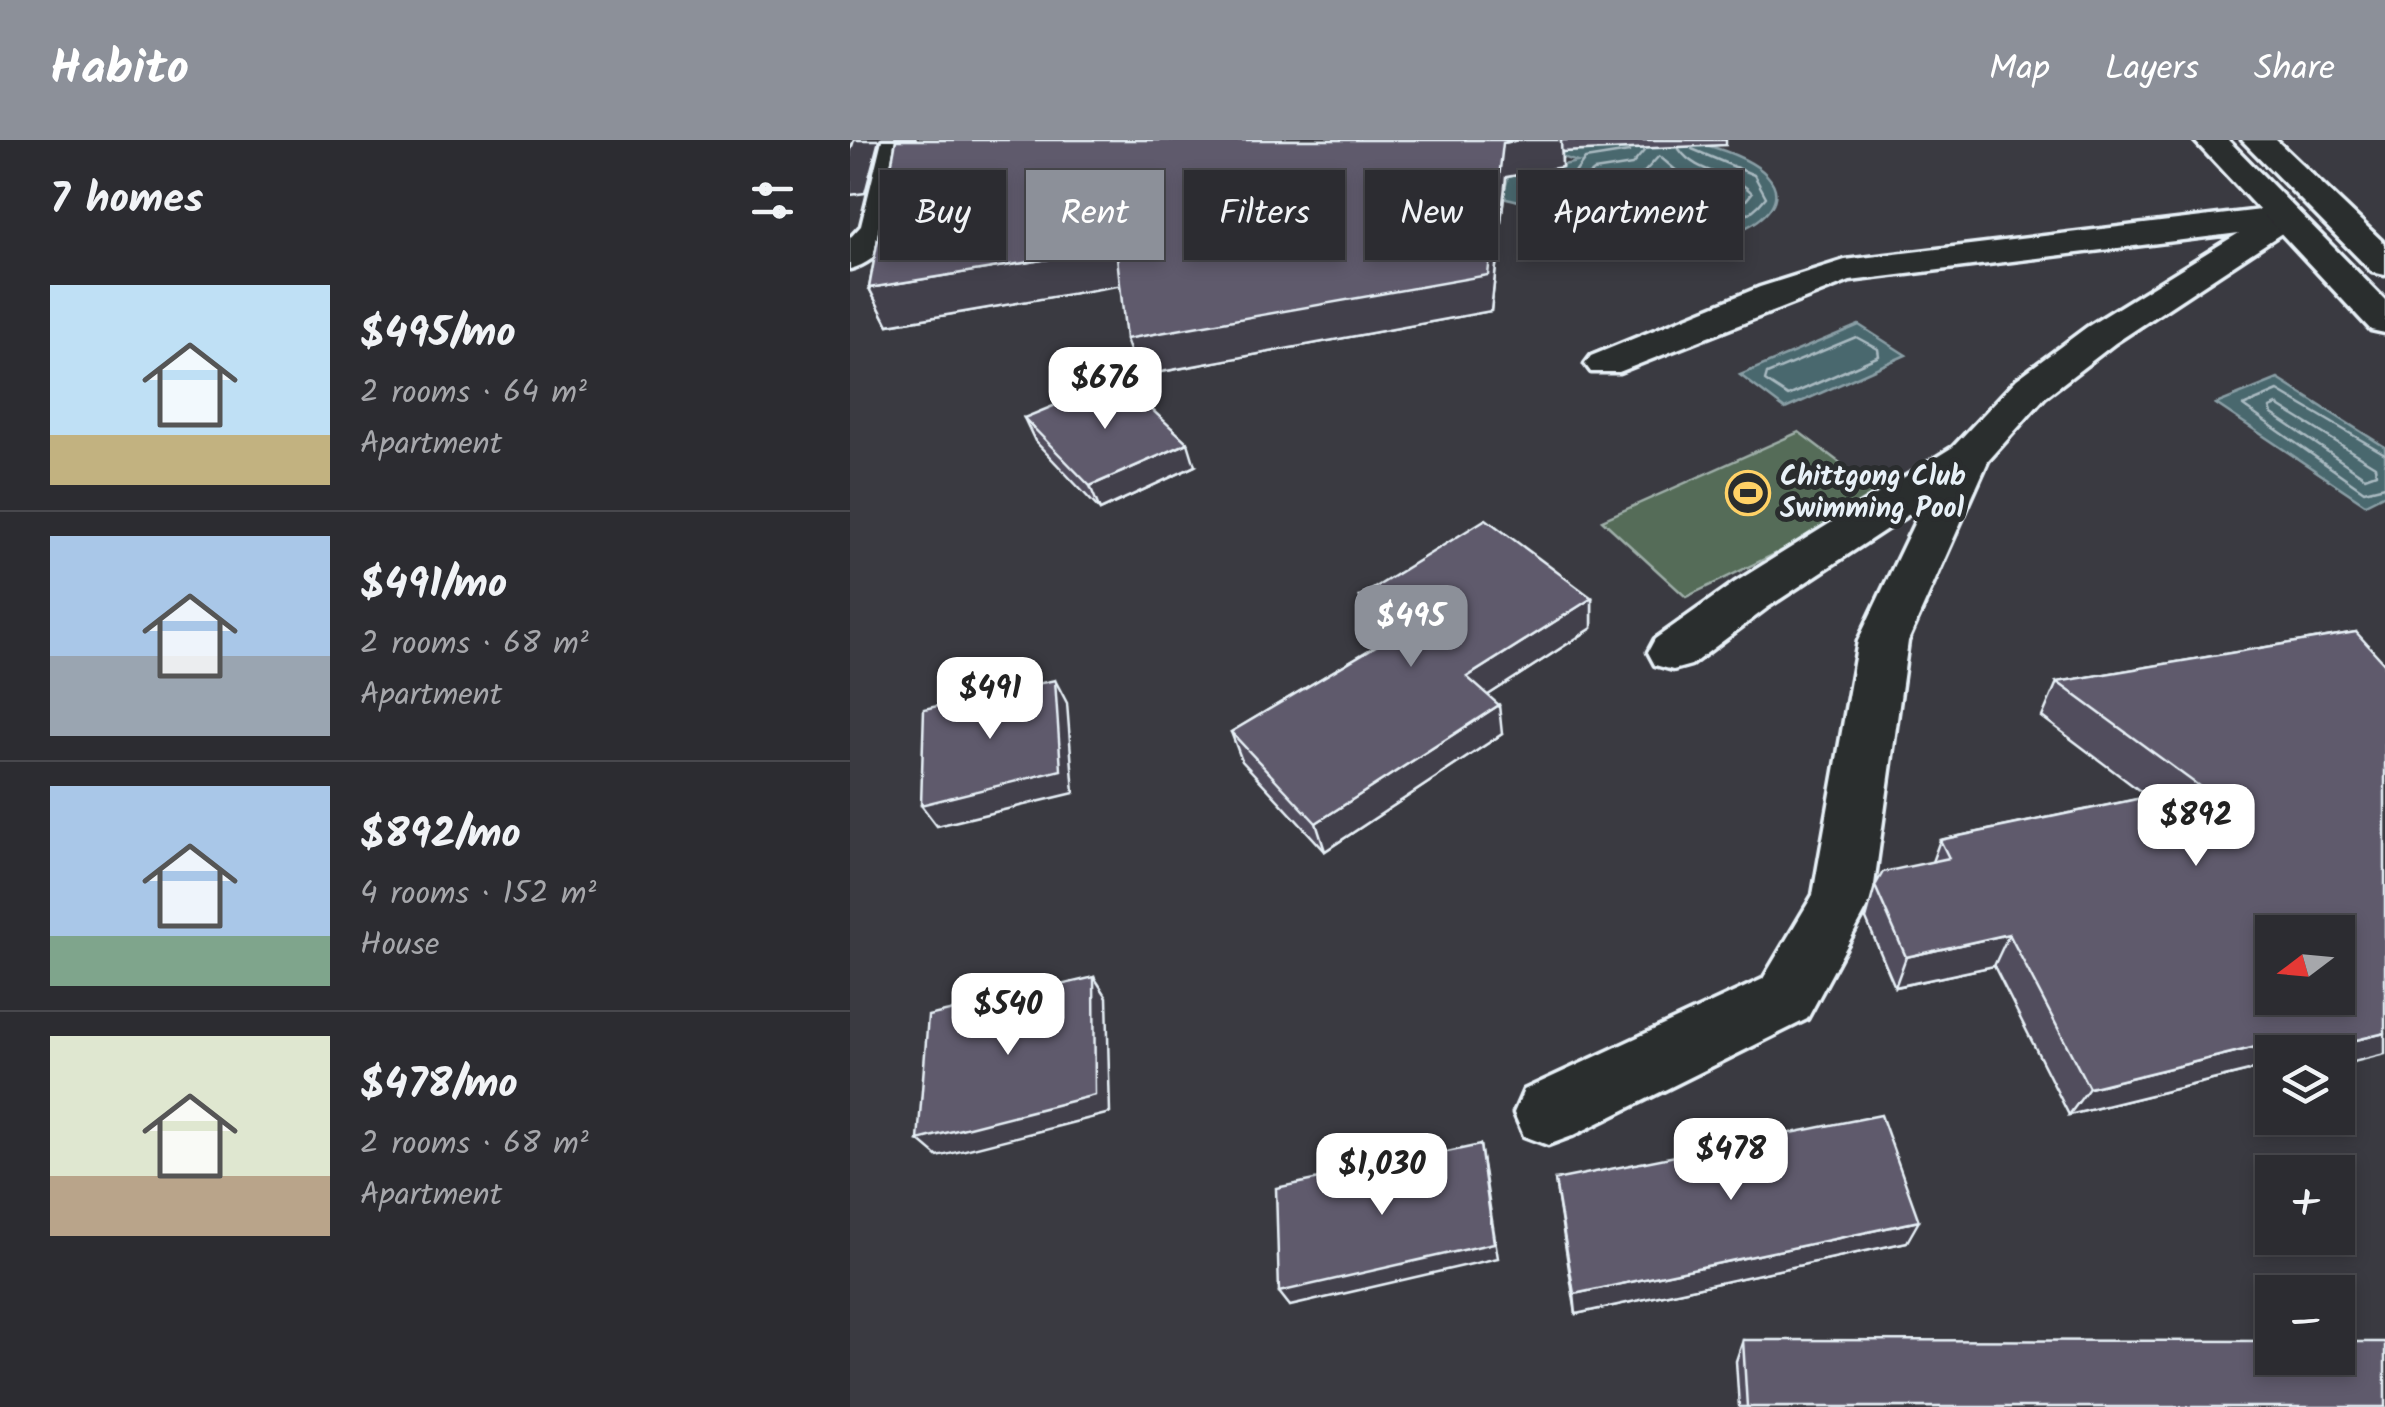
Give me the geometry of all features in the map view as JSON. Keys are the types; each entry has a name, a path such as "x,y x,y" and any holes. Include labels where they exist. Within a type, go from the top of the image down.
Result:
{"main road":[{"path":"850,258 878,229 898,140"},
{"path":"2210,140 2307,216 2385,264"},
{"path":"2258,140 2307,216 2385,322"},
{"path":"1604,364 1773,295 1845,271 2307,216"},
{"path":"1673,652 1751,595 1968,456 2031,388 2101,335 2307,216"},
{"path":"1548,1113 1784,999 1842,899 1883,641 1968,456"}],"green space":[{"path":"1799,432 1888,499 1686,597 1602,520"}],"water":[{"path":"1706,145 1745,159 1767,175 1775,191 1771,207 1743,228 1743,170 1540,170 1577,162 1547,152"},
{"path":"1518,175 1518,200 1503,197 1508,177"},
{"path":"1859,325 1906,355 1785,409 1740,375"},
{"path":"2278,379 2385,447 2385,494 2365,504 2216,404"}],"building":[{"path":"896,140 1519,140 1503,143 1498,187 1498,170 1365,170 1365,260 1490,260 1488,275 1126,339 1117,260 1164,260 1164,170 1026,170 1026,260 1042,260 869,288 880,228 880,260 1006,260 1006,170 891,170"},
{"path":"1119,379 1188,443 1090,486 1024,418"},
{"path":"1486,519 1592,598 1467,677 1499,705 1316,823 1231,732 1401,631 1360,597"},
{"path":"2356,632 2385,664 2385,1033 2355,1040 2355,1035 2255,1035 2255,1047 2089,1088 2009,934 1906,957 1875,886 1883,872 1949,858 1940,840 2199,786 2057,682"},
{"path":"1055,680 1061,770 921,805 924,709"},
{"path":"1094,977 1095,1095 918,1140 928,1016"},
{"path":"1881,1115 1919,1221 1574,1294 1555,1180"},
{"path":"1480,1145 1494,1243 1279,1292 1276,1188"},
{"path":"1743,1340 2255,1341 2255,1375 2355,1375 2355,1342 2385,1342 2385,1407 1747,1407"}],"place":[{"name":"Chittgong Club Swimming Pool","path":"1748,493"}]}
